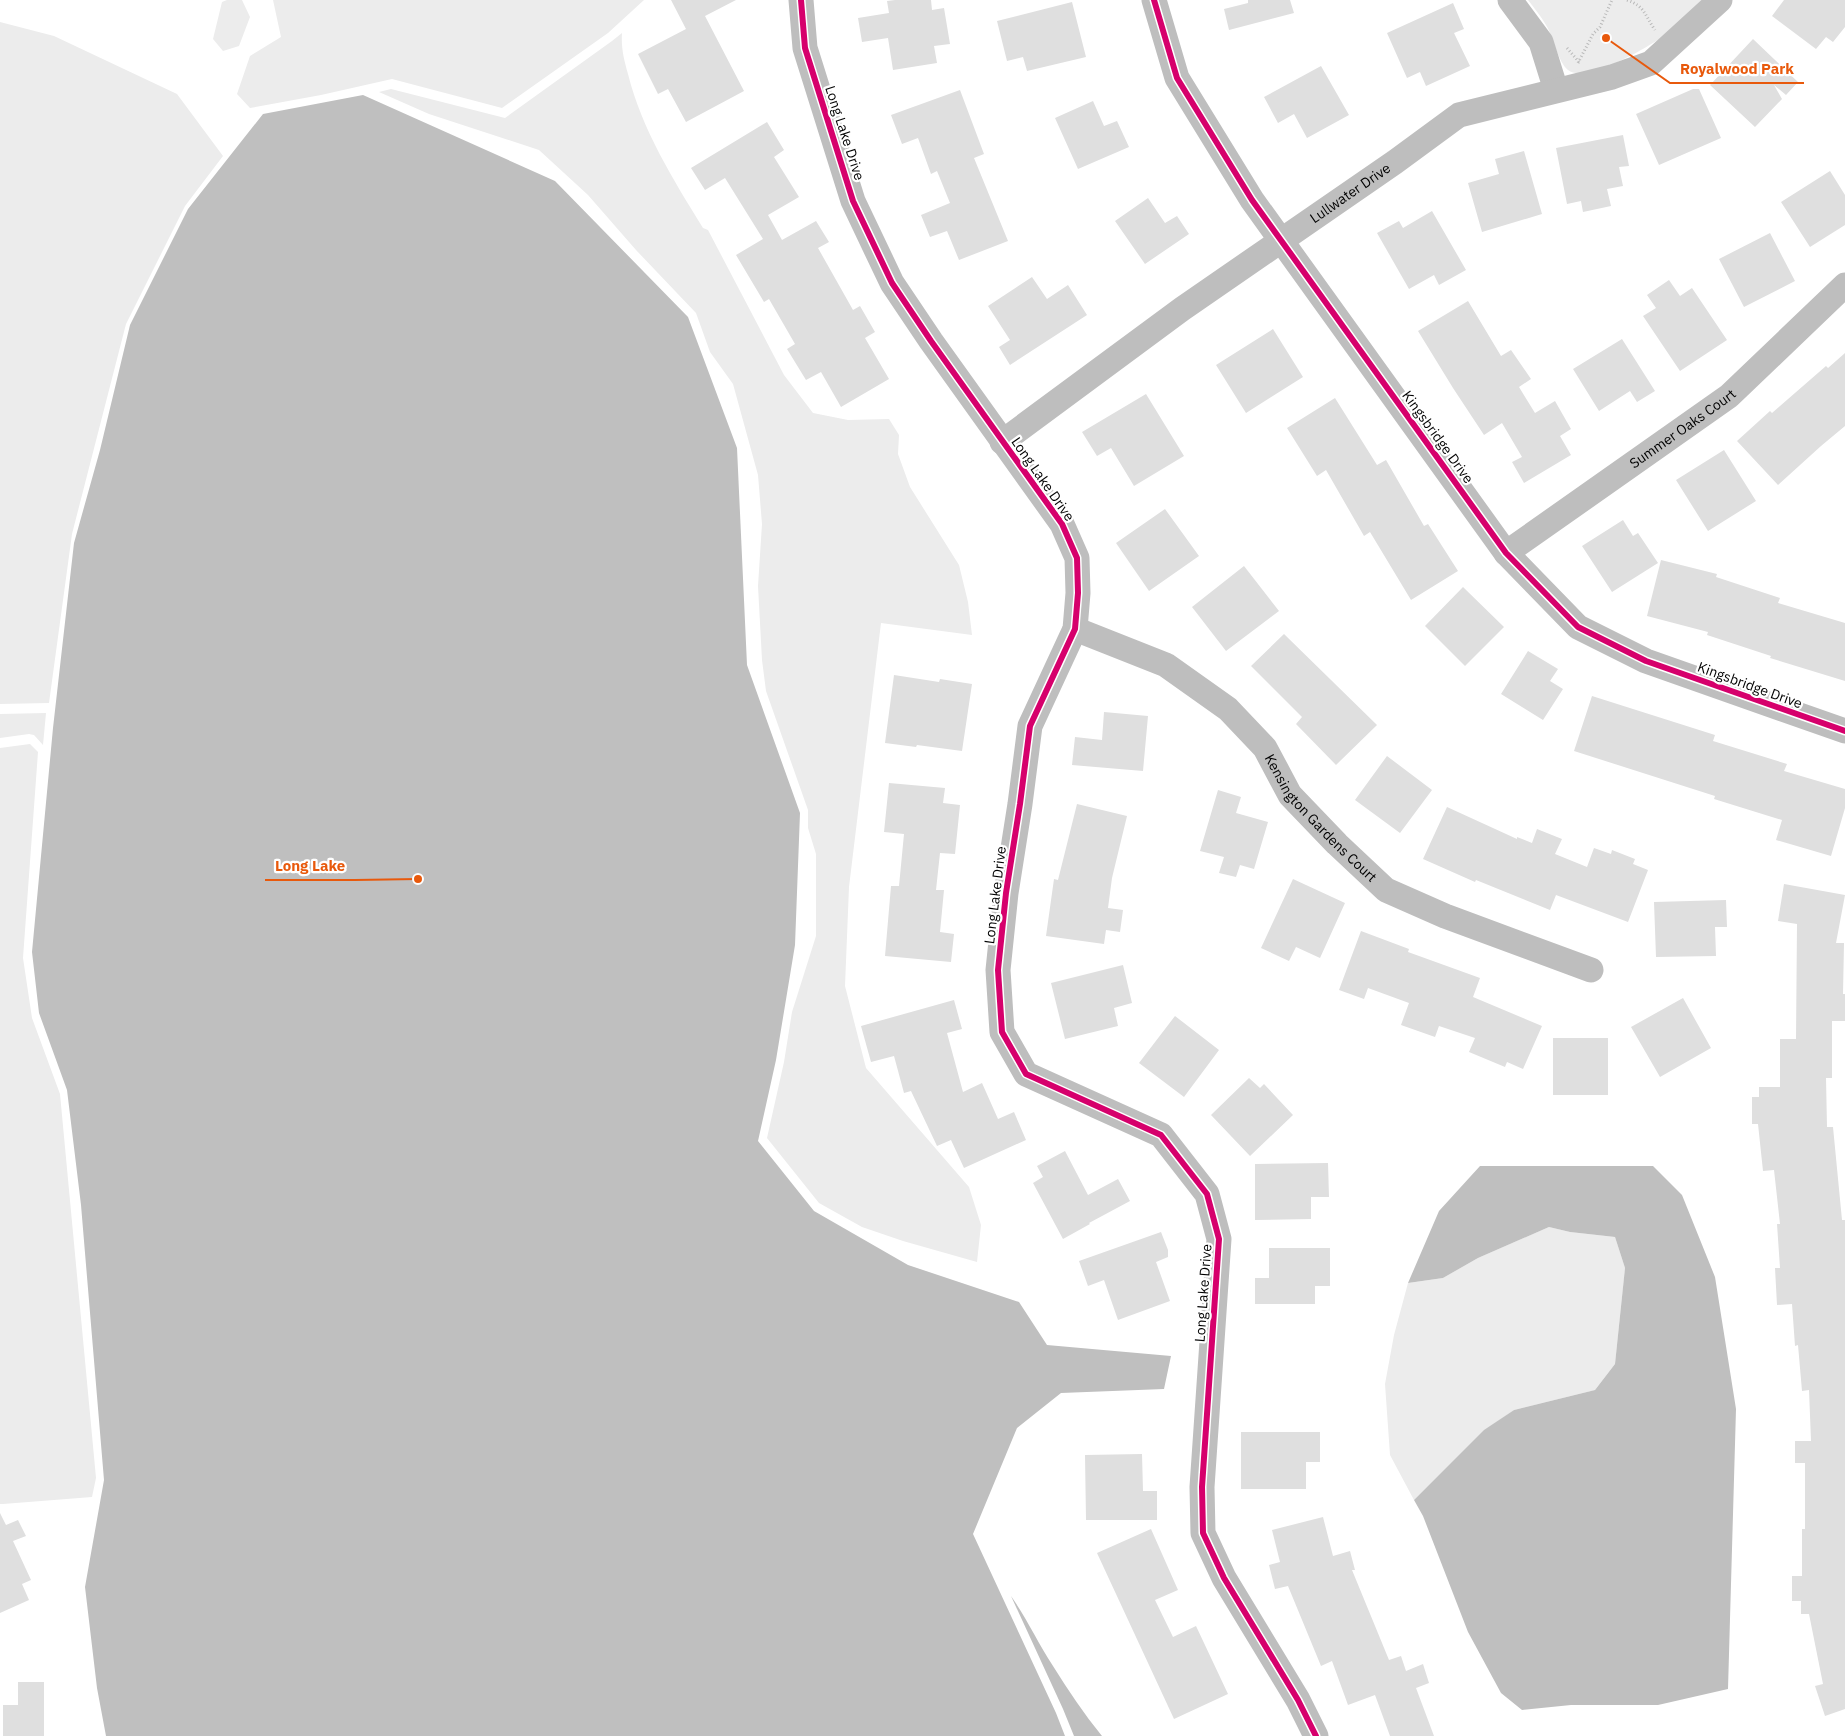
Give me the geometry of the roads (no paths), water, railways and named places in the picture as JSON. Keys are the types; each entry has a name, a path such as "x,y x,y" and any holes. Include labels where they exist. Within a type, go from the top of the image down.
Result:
{"street":[{"name":"Long Lake Drive","path":"801,0 805,48 854,200 892,283 1002,442 1062,524 1077,558 1078,593 1075,629 1030,726 1006,893 998,970 1002,1032 1026,1074 1161,1134 1207,1194 1219,1239 1202,1487 1203,1532 1224,1578 1298,1700 1316,1736"},
{"name":"Kingsbridge Drive","path":"1154,0 1177,78 1252,200 1506,553 1578,627 1646,661 1845,732"},
{"path":"1510,0 1541,42 1561,89"},
{"name":"Lullwater Drive","path":"1002,442 1182,309 1282,241 1459,115 1612,77 1651,63 1720,0"},
{"name":"Summer Oaks Court","path":"1506,553 1729,396 1845,285"},
{"name":"Kensington Gardens Court","path":"1075,629 1166,665 1228,708 1265,748 1290,795 1337,844 1386,890 1445,916 1591,970"}],"place":[{"name":"Royalwood Park","path":"1606,38"},
{"name":"Long Lake","path":"418,879"}]}
